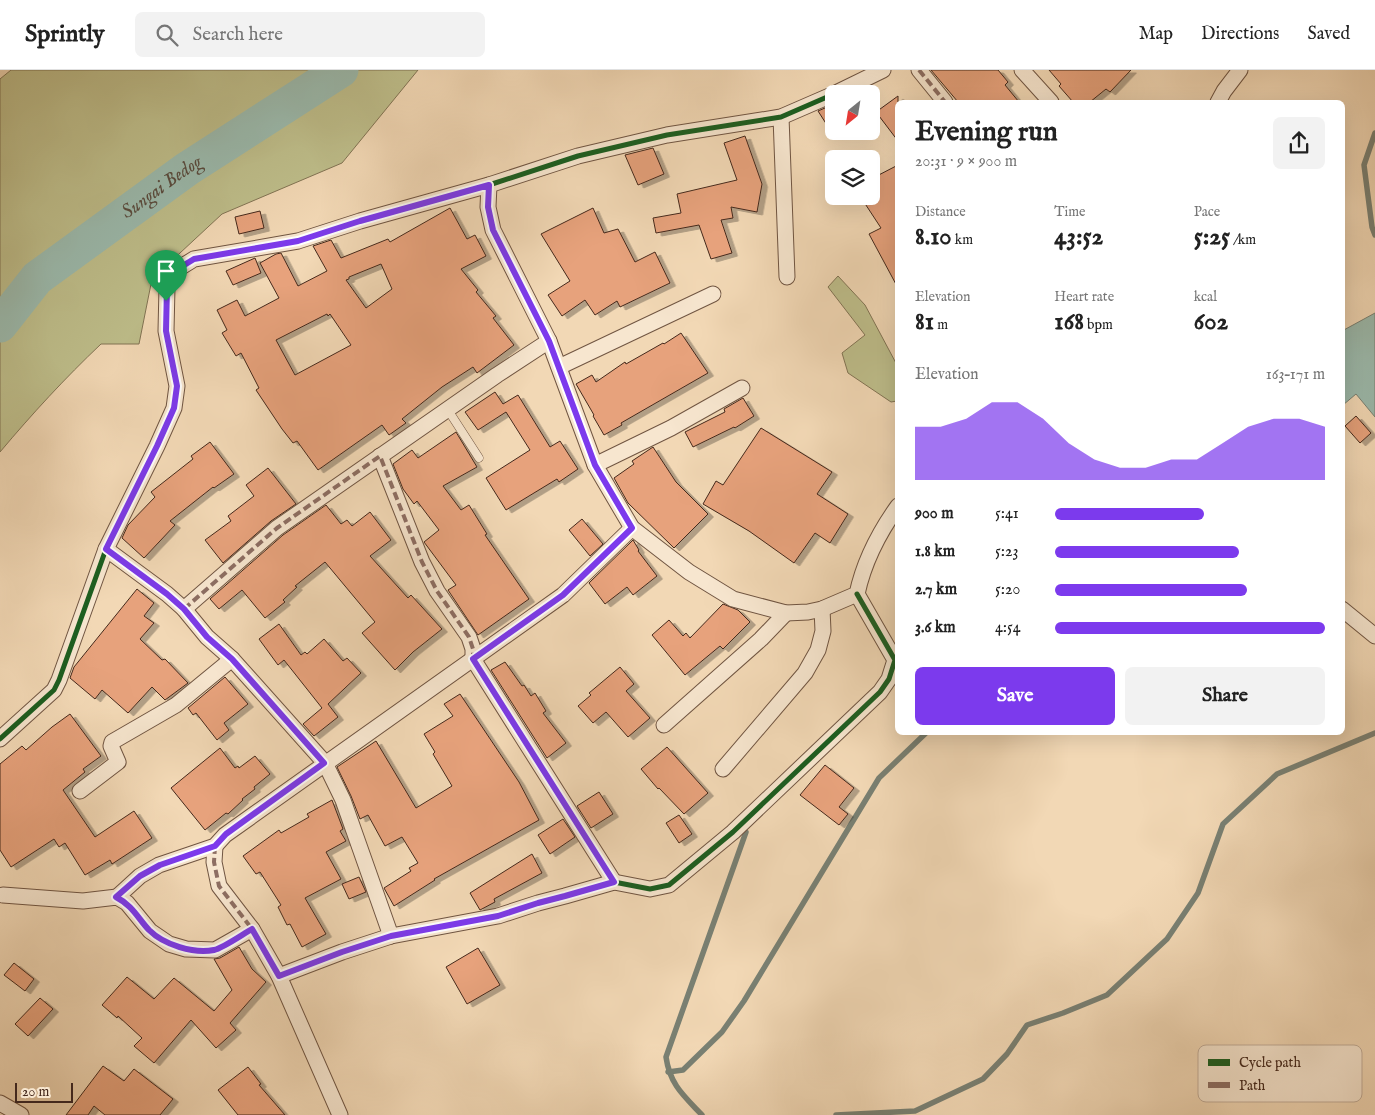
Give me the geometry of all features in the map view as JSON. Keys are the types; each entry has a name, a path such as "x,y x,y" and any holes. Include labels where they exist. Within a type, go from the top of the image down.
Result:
{"street":[{"path":"852,85 883,70"},
{"path":"918,70 943,100"},
{"path":"1022,70 1048,100"},
{"path":"1219,100 1240,70"},
{"path":"0,739 54,690 106,549 174,408 177,386 166,331 166,301 167,287 181,267 194,259 298,241 360,221 489,185 578,156 667,135 781,117 825,98"},
{"path":"781,117 787,277"},
{"path":"489,185 488,207 493,230 549,341 595,465 632,528 689,572 733,599 786,613 822,609 857,594"},
{"path":"559,367 713,294"},
{"path":"184,609 277,528 549,341"},
{"path":"595,465 671,428 742,388"},
{"path":"380,456 422,562 437,590 469,638 473,649 473,659 614,882"},
{"path":"279,976 391,936 498,916 614,882 650,890 669,885 733,832 880,692 889,679 895,660 857,594 860,578 873,544 895,511"},
{"path":"1,895 83,901 116,897 140,876 160,865 215,846 226,834 324,763 563,595 632,528"},
{"path":"106,549 167,594 184,609 207,637 232,659 324,763 343,800 391,936"},
{"path":"723,769 805,673 820,644 823,631 822,609"},
{"path":"1345,611 1375,636"},
{"path":"664,725 761,638 786,613"},
{"path":"80,791 118,762 111,746 112,742 176,705 232,659"},
{"path":"215,846 214,862 219,886 252,929 279,976 340,1115"},
{"path":"116,897 127,903 150,931 169,944 186,949 215,950 252,929"},
{"path":"0,1103 21,1115"}],"lane":[{"path":"448,410 480,458"}],"green space":[{"path":"11,70 418,70 342,163 222,214 152,279 139,344 101,344 49,396 0,452 0,79"},
{"path":"838,276 865,305 895,361 895,401 891,402 848,373 842,353 865,335 828,287"}],"shaded area":[{"path":"1375,313 1375,417 1356,394 1345,403 1345,329"}],"building":[{"path":"931,70 998,70 1008,82 1005,85 1017,100 956,100"},
{"path":"1049,70 1131,70 1110,92 1106,89 1092,100 1071,100 1059,86 1061,84"},
{"path":"898,96 898,100 895,100 895,137 880,117 880,109"},
{"path":"825,108 825,122 818,111"},
{"path":"745,136 762,184 757,212 731,207 733,218 721,220 732,253 711,259 699,225 656,233 653,218 681,213 677,194 737,180 724,143"},
{"path":"653,148 664,174 638,185 625,155"},
{"path":"895,167 895,282 869,234 881,228 866,205 880,205 880,174"},
{"path":"450,208 467,239 475,235 486,256 461,269 478,290 476,292 496,316 493,318 514,345 477,373 473,367 442,387 402,419 406,423 389,435 382,425 318,470 297,441 293,443 282,429 256,390 259,388 241,353 236,356 222,333 227,330 217,310 237,300 245,316 279,298 260,263 276,254 281,253 298,286 327,271 313,246 331,240 341,258 388,239 390,242","holes":["381,264 392,289 366,308 346,280","327,314 328,316 330,314 351,345 295,375 276,340"]},
{"path":"593,208 604,233 618,229 635,262 655,252 670,283 620,307 617,301 595,315 585,300 562,316 548,295 570,281 541,234"},
{"path":"260,211 264,228 239,234 235,217"},
{"path":"255,258 261,273 233,285 226,271"},
{"path":"681,333 708,373 621,423 622,425 604,435 576,384 592,375 596,382 625,362 626,364"},
{"path":"495,392 503,404 518,395 550,447 560,441 578,469 559,482 557,479 506,510 486,478 530,450 506,412 478,430 465,412"},
{"path":"743,398 754,416 735,428 693,447 685,432 725,412 724,409"},
{"path":"1356,416 1371,433 1360,443 1345,426"},
{"path":"761,428 832,472 817,494 848,514 830,543 815,533 794,563 749,531 703,504 716,481 723,485"},
{"path":"456,432 477,467 443,486 461,510 469,505 487,534 485,535 529,599 478,635 448,590 456,585 424,542 439,530 417,501 414,504 403,489 393,464 412,450 418,458"},
{"path":"210,442 234,474 213,487 170,521 175,525 144,558 122,538 128,525 155,497 151,492 193,459 191,456"},
{"path":"653,447 676,482 708,514 674,548 628,503 614,478 634,464 632,461"},
{"path":"268,468 296,504 271,521 223,563 205,540 231,521 228,516 254,496 246,485"},
{"path":"326,505 341,524 347,520 352,526 370,512 391,540 370,556 408,598 411,595 442,629 413,652 395,670 362,633 375,622 325,562 295,586 297,587 283,600 285,602 265,618 242,590 219,609 210,599 283,535"},
{"path":"582,519 603,544 590,556 569,530"},
{"path":"633,540 638,551 657,576 633,595 627,587 605,604 589,583"},
{"path":"137,589 154,603 144,616 154,623 140,639 162,660 165,659 188,683 165,700 152,687 128,713 102,690 95,699 70,678 74,667"},
{"path":"723,604 738,610 750,622 723,649 720,646 685,675 652,635 669,620 683,636 686,633 690,638"},
{"path":"279,624 301,655 305,652 307,654 324,639 343,661 347,658 361,673 328,704 338,717 314,736 303,724 322,708 284,660 278,665 259,639"},
{"path":"505,662 531,696 535,693 546,711 543,713 566,743 547,758 491,670"},
{"path":"620,667 634,684 626,691 650,718 628,737 606,712 593,723 578,706 591,695 589,693"},
{"path":"225,677 248,704 224,723 229,730 217,740 196,713 193,715 188,708"},
{"path":"460,694 519,782 539,820 434,879 394,906 384,888 411,871 409,868 418,863 402,837 385,846 368,815 360,819 337,767 376,741 416,808 452,786 433,754 435,752 424,734 453,716 444,704"},
{"path":"70,714 101,756 83,769 85,772 63,790 95,837 134,811 152,838 112,864 110,860 85,875 65,843 59,847 54,839 11,867 0,850 0,764 22,746 26,750"},
{"path":"667,747 708,793 684,814 658,789 641,769"},
{"path":"220,748 235,768 238,766 239,768 255,756 270,774 254,787 255,789 228,814 226,813 205,830 171,788"},
{"path":"825,765 854,788 839,807 848,814 839,825 800,795"},
{"path":"599,792 613,814 591,828 577,806"},
{"path":"332,800 343,829 340,831 346,841 326,852 341,879 305,898 326,934 302,947 290,924 287,925 278,907 281,905 260,872 256,874 243,856 279,830 281,833 309,817 307,814"},
{"path":"679,815 692,834 679,843 666,823"},
{"path":"563,819 575,837 550,854 538,835"},
{"path":"532,854 542,873 494,899 495,902 480,910 470,893"},
{"path":"359,877 366,892 349,899 342,884"},
{"path":"239,947 252,969 266,982 230,1023 236,1030 216,1048 191,1020 154,1063 134,1046 142,1038 118,1016 117,1018 102,1005 127,977 154,999 174,978 214,1011 232,990 214,959 220,958"},
{"path":"478,948 500,985 467,1004 446,967"},
{"path":"14,963 34,979 25,991 4,975"},
{"path":"40,998 53,1009 28,1036 15,1024"},
{"path":"103,1066 124,1081 134,1069 173,1099 160,1115 105,1115 94,1106 88,1115 66,1115"},
{"path":"248,1067 261,1084 259,1085 285,1115 238,1115 218,1090"}],"waterway":[{"name":"Sungai Bedog","path":"0,325 37,278 187,169 341,70"},
{"path":"1375,133 1364,165 1372,227 1375,235"},
{"path":"836,1115 915,1111 983,1079 1007,1054 1027,1025 1107,995 1167,939 1198,893 1223,824 1277,774 1375,733"},
{"path":"668,1072 683,1070 722,1032 744,1001 879,778 924,735"},
{"path":"702,1115 674,1083 666,1057 746,832"}],"marked path":[{"path":"919,70 943,100"},
{"path":"184,609 277,528 380,456 422,562 437,591 469,637 473,649 473,659"},
{"path":"117,897 140,876 159,865 215,846 225,835 325,763"},
{"path":"215,846 214,862 219,886 252,929"}],"cycle path":[{"path":"0,739 54,690 106,549 174,408 177,386 166,331 167,287 181,267 194,259 298,241 360,221 489,185 578,156 667,135 781,117 825,98"},
{"path":"279,976 391,936 498,916 614,882 650,889 669,885 733,832 880,692 889,679 895,660 857,594"}],"route":[{"path":"489,185 488,207 493,230 549,341 595,465 632,528 563,595 473,659 614,882 498,916 391,936 279,976 252,929 215,950 186,949 169,944 150,931 127,903 116,897 140,876 160,865 215,846 226,834 324,763 232,659 207,637 184,609 167,594 106,549 174,408 177,386 166,331 166,301 167,287 173,276 181,267 194,259 298,241 360,221 489,185"}]}
